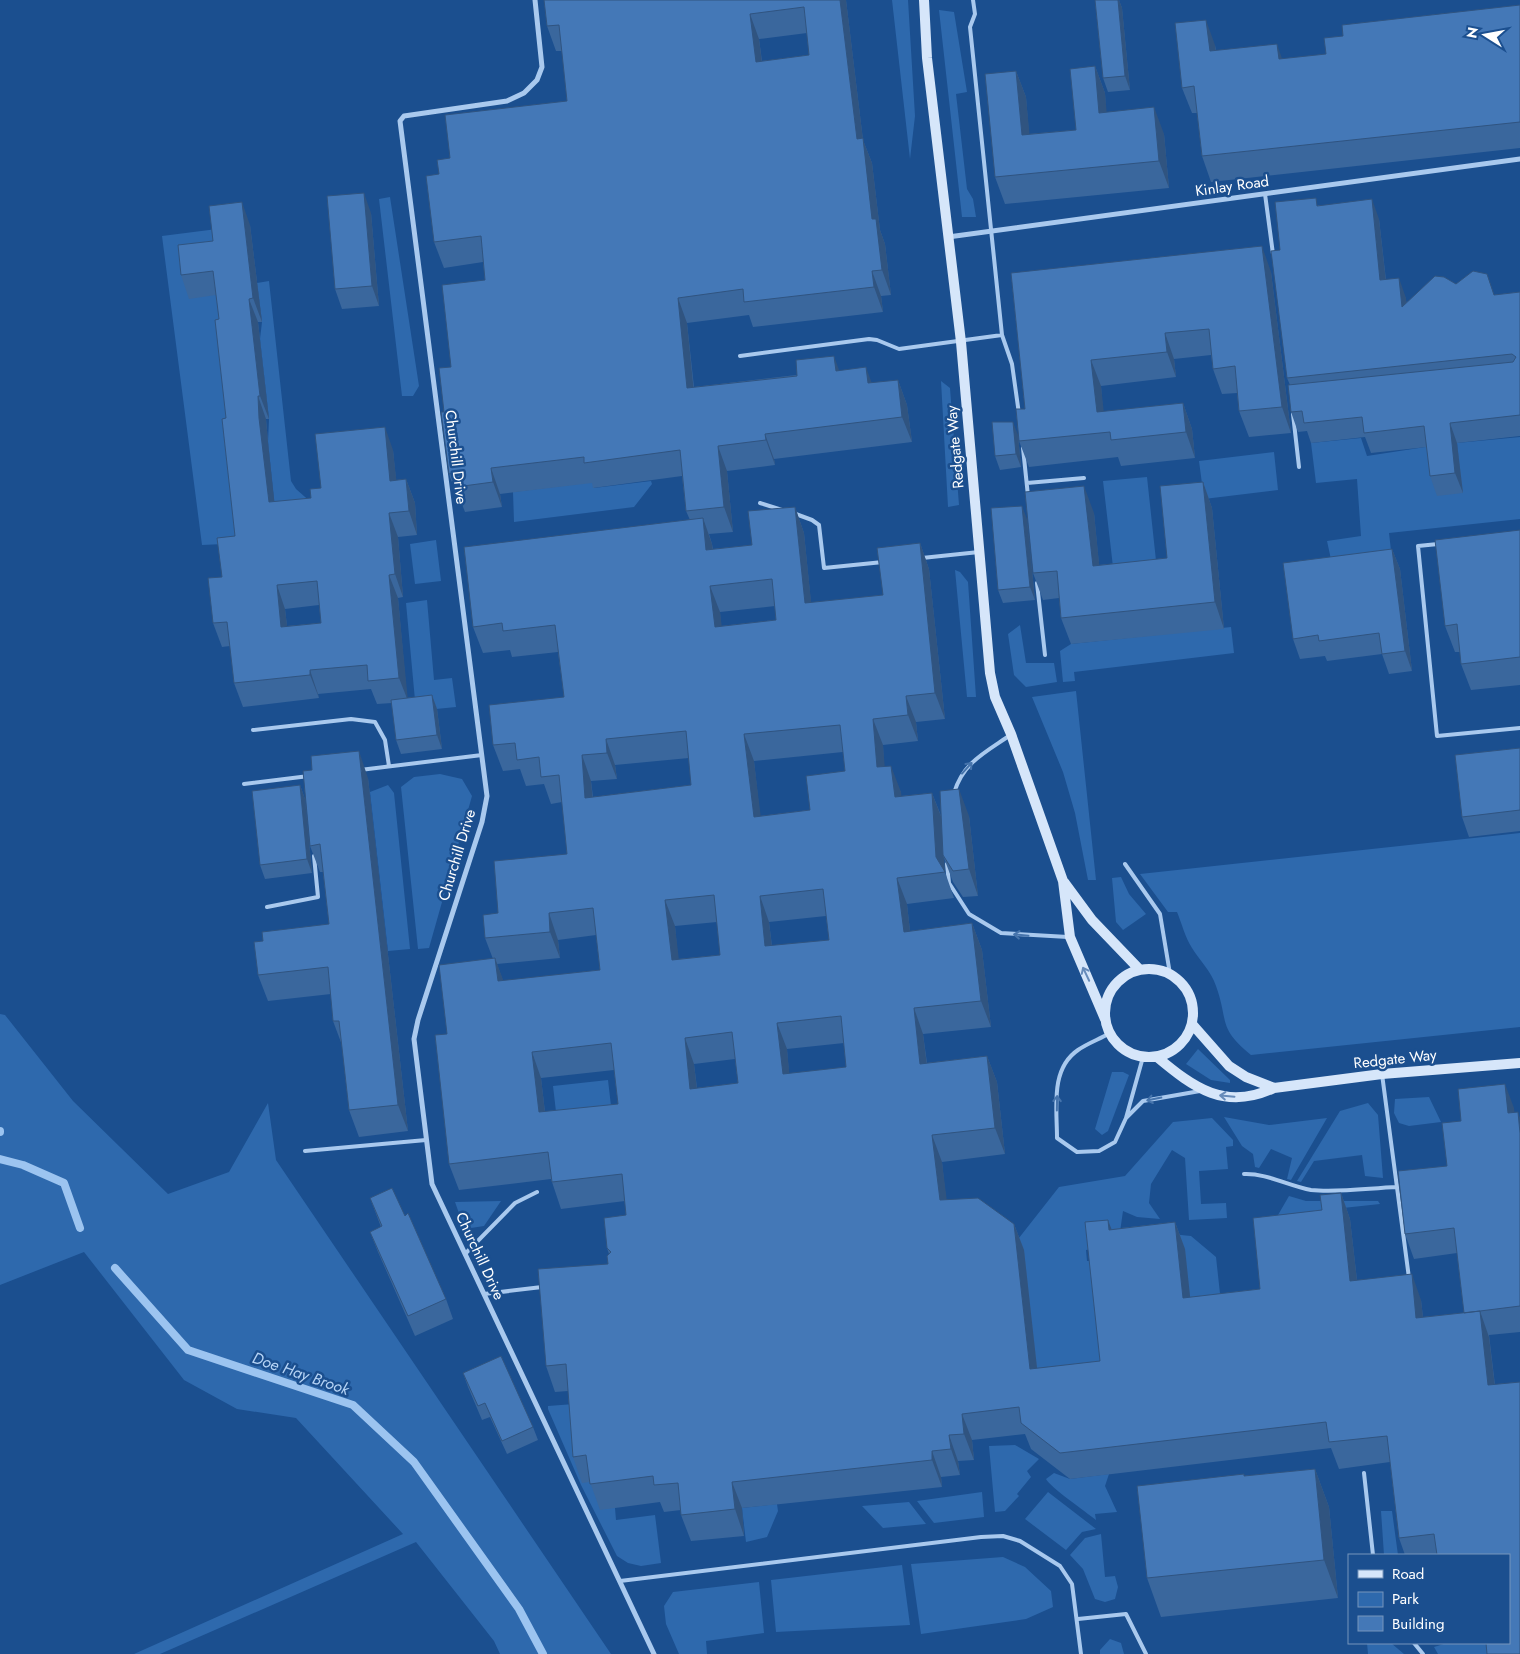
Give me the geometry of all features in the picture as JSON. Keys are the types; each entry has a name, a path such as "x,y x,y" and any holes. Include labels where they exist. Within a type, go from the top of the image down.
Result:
{"street":[{"name":"Churchill Drive","path":"536,0 542,66 537,80 524,93 507,101 404,116 400,121 487,796 482,822 418,1020 414,1039 432,1184 654,1654"},
{"name":"Redgate Way","path":"924,0 927,58 947,238 961,342 990,673 995,697 1011,734 1063,881 1070,937 1106,1019 1110,1033 1118,1045 1130,1053 1143,1057 1157,1057 1169,1053 1180,1046 1192,1024 1229,1066 1246,1077 1274,1088"},
{"name":"Kinlay Road","path":"947,238 1520,159"},
{"name":"Redgate Way","path":"1063,881 1092,920 1140,970 1128,975 1118,983 1110,994 1106,1006 1106,1019"},
{"path":"1140,970 1155,970 1170,974 1181,983 1190,995 1194,1009 1192,1024"},
{"name":"Redgate Way","path":"1157,1057 1183,1079 1203,1091 1217,1095 1250,1096 1258,1096 1274,1088 1382,1074 1520,1063"}],"lane":[{"path":"974,0 975,14 970,27 990,232 1002,335 1012,364 1020,420"},
{"path":"1265,194 1274,264"},
{"path":"740,356 868,339 876,340 899,349 1002,335"},
{"path":"1293,411 1299,467"},
{"path":"1022,438 1029,502"},
{"path":"1027,484 1084,478"},
{"path":"760,503 812,520 819,525 824,568 892,561"},
{"path":"1446,544 1418,546 1437,736 1520,728"},
{"path":"911,559 979,552"},
{"path":"1037,579 1045,655"},
{"path":"253,730 351,719 375,722 385,740 389,766"},
{"path":"953,796 958,779 967,766 1011,734"},
{"path":"352,771 482,755"},
{"path":"244,784 316,775"},
{"path":"307,776 308,785"},
{"path":"267,906 318,897 314,850"},
{"path":"947,857 949,883 969,914 1001,933 1070,937"},
{"path":"1125,864 1160,914 1170,974"},
{"path":"1110,1033 1077,1050 1065,1062 1058,1078 1056,1138 1077,1152 1099,1151 1115,1142 1126,1118 1143,1057"},
{"path":"1382,1074 1409,1283"},
{"path":"1126,1118 1144,1101 1203,1091"},
{"path":"305,1151 426,1140"},
{"path":"1244,1174 1254,1173 1288,1185 1314,1190 1397,1187"},
{"path":"465,1254 515,1203 537,1192"},
{"path":"484,1294 550,1286"},
{"path":"1364,1473 1373,1554"},
{"path":"620,1581 981,1536 1003,1536 1020,1540 1060,1566 1072,1584 1081,1654"},
{"path":"1078,1619 1126,1614 1146,1654"},
{"path":"1415,1644 1423,1654"}],"green space":[{"path":"892,0 908,0 915,116 910,159"},
{"path":"939,10 954,12 967,92 956,94 967,189 973,199 976,217 962,217"},
{"path":"390,197 419,386 413,396 402,396 379,199"},
{"path":"217,229 222,295 277,529 268,442 269,419 260,339 262,322 257,283 269,281 291,481 296,489 313,504 287,541 202,545 162,236"},
{"path":"941,381 950,388 959,505 948,507"},
{"path":"1520,437 1520,519 1389,533 1392,559 1332,564 1327,541 1361,536 1357,479 1316,483 1311,443 1361,438 1367,456 1432,446 1462,493 1457,443"},
{"path":"1274,452 1278,490 1204,499 1199,461"},
{"path":"1147,477 1158,579 1115,584 1103,481"},
{"path":"651,481 652,484 634,507 514,522 513,492 593,482 594,488"},
{"path":"436,540 441,581 415,584 410,544"},
{"path":"955,570 960,572 968,582 976,697 967,697"},
{"path":"427,600 434,680 452,678 456,707 416,711 406,603"},
{"path":"1020,625 1026,663 1054,663 1057,682 1026,687 1014,675 1008,634"},
{"path":"1231,627 1234,653 1074,672 1075,681 1063,682 1060,651 1071,644"},
{"path":"1076,691 1096,880 1088,880 1075,813 1063,772 1032,697"},
{"path":"440,774 462,779 472,796 429,948 418,949 401,787 414,777"},
{"path":"388,785 394,793 410,949 388,951 370,792"},
{"path":"1520,833 1520,1027 1251,1055 1228,1030 1214,981 1185,935 1177,912 1168,912 1140,874"},
{"path":"1121,877 1129,894 1146,914 1123,930 1116,922 1112,878"},
{"path":"0,1014 5,1015 73,1101 168,1194 229,1172 268,1103 276,1160 611,1654 500,1654 494,1641 416,1542 160,1654 134,1654 403,1534 296,1418 237,1409 184,1380 84,1252 0,1285"},
{"path":"1198,1049 1230,1080 1230,1083 1211,1080 1186,1064"},
{"path":"1112,1072 1123,1072 1129,1075 1108,1131 1102,1135 1095,1129"},
{"path":"608,1080 613,1123 558,1129 553,1086"},
{"path":"1429,1097 1441,1122 1409,1126 1399,1123 1394,1113 1395,1099"},
{"path":"1368,1103 1378,1115 1383,1178 1365,1176 1362,1155 1314,1161 1301,1182 1297,1181 1340,1111"},
{"path":"1224,1117 1269,1125 1327,1118 1291,1180 1287,1179 1292,1158 1271,1149 1259,1168 1255,1167 1253,1154 1242,1146"},
{"path":"1212,1118 1233,1140 1233,1146 1226,1147 1228,1169 1199,1171 1201,1204 1226,1203 1227,1218 1189,1220 1185,1158 1172,1150 1151,1184 1149,1203 1160,1219 1137,1217 1123,1211 1118,1246 1086,1250 1087,1261 1096,1261 1108,1368 1041,1412 1015,1243 1059,1187 1125,1176 1173,1122"},
{"path":"1289,1196 1306,1201 1378,1201 1380,1204 1278,1215"},
{"path":"501,1201 484,1226 471,1228 461,1219 455,1202"},
{"path":"1151,1232 1191,1236 1216,1257 1223,1321 1193,1324"},
{"path":"574,1404 595,1481 615,1508 616,1520 655,1515 661,1563 641,1566 628,1563 617,1556 581,1485 548,1409 548,1406"},
{"path":"1015,1445 1039,1459 1027,1471 1031,1477 1017,1494 1019,1496 1005,1511 995,1512 989,1446"},
{"path":"1054,1473 1070,1479 1109,1474 1105,1486 1117,1512 1095,1514 1096,1520 1049,1483 1046,1479"},
{"path":"982,1492 984,1517 934,1523 917,1501"},
{"path":"1048,1492 1096,1529 1082,1532 1066,1550 1025,1519"},
{"path":"909,1502 926,1524 883,1528 862,1506"},
{"path":"777,1504 778,1511 767,1537 746,1542 742,1508"},
{"path":"1381,1511 1392,1511 1398,1554 1384,1554"},
{"path":"1101,1534 1105,1577 1115,1576 1118,1587 1115,1599 1105,1602 1095,1599 1083,1569 1070,1555 1085,1538"},
{"path":"1003,1557 1025,1567 1051,1591 1053,1607 1026,1619 921,1634 911,1564"},
{"path":"902,1565 910,1625 776,1632 771,1580"},
{"path":"759,1582 764,1633 706,1641 707,1654 679,1654 666,1624 664,1606 673,1592"},
{"path":"1110,1639 1121,1643 1124,1654 1100,1654 1100,1650"},
{"path":"1367,1644 1392,1644 1404,1654 1368,1654"},
{"path":"1444,1644 1488,1644 1489,1654 1438,1654 1434,1647"}],"building":[{"path":"544,0 840,0 857,139 863,138 872,219 876,219 882,270 872,271 874,287 744,302 743,289 678,298 687,388 797,376 796,360 834,356 836,371 866,367 868,383 898,380 902,417 765,434 766,440 718,446 724,507 686,511 680,450 584,463 584,457 491,468 493,482 456,487 454,473 449,474 441,412 444,412 439,368 451,367 442,285 485,280 481,236 434,242 426,176 439,174 437,160 450,158 445,115 567,101 559,25 547,26","holes":["804,7 809,55 756,62 750,14"]},
{"path":"1095,0 1118,0 1125,76 1103,78"},
{"path":"1520,5 1520,122 1202,156 1194,86 1182,88 1175,23 1206,20 1210,51 1277,44 1279,59 1326,54 1324,38 1343,36 1342,25"},
{"path":"1095,66 1099,113 1154,107 1159,161 995,177 985,74 1016,71 1022,135 1076,130 1070,69"},
{"path":"364,193 372,286 335,289 327,196"},
{"path":"1316,198 1317,206 1372,199 1380,280 1399,278 1402,307 1435,276 1444,277 1456,284 1473,271 1487,274 1494,295 1520,292 1520,415 1450,423 1455,473 1430,476 1424,426 1364,433 1362,417 1304,423 1302,411 1291,412 1288,385 1513,362 1516,357 1512,354 1287,378 1271,251 1280,250 1275,202"},
{"path":"242,202 253,298 249,299 260,396 258,396 259,418 269,502 311,498 310,489 321,488 315,434 385,427 390,481 406,479 409,511 389,513 395,574 389,575 399,678 368,681 367,665 310,670 310,675 234,683 227,622 213,623 208,578 222,577 217,538 235,536 222,419 226,418 215,320 219,319 213,271 181,275 178,245 213,241 209,206","holes":["317,581 321,623 281,627 277,585"]},
{"path":"1262,246 1282,407 1239,411 1235,366 1213,369 1209,329 1165,333 1167,352 1091,360 1097,412 1183,403 1186,432 1111,440 1110,432 1019,441 1016,409 1025,409 1011,273"},
{"path":"992,422 1013,422 1016,454 995,456"},
{"path":"1203,482 1215,602 1061,618 1057,571 1033,573 1025,492 1084,486 1093,566 1167,558 1160,486"},
{"path":"1022,506 1030,587 998,590 991,508"},
{"path":"795,507 805,603 883,595 877,548 920,543 935,693 906,696 908,715 873,719 877,767 891,766 895,797 932,793 936,857 945,872 897,878 904,932 972,923 981,1001 914,1008 920,1064 987,1056 995,1128 932,1135 940,1200 978,1198 1014,1224 1030,1369 1100,1361 1085,1222 1108,1220 1109,1230 1175,1222 1183,1298 1260,1289 1253,1218 1322,1210 1320,1195 1341,1193 1350,1281 1412,1274 1416,1318 1480,1311 1488,1385 1520,1382 1520,1654 1487,1654 1486,1644 1510,1644 1510,1554 1437,1554 1434,1534 1399,1538 1387,1436 1329,1442 1326,1422 1060,1453 1021,1423 1019,1407 962,1414 964,1434 949,1435 951,1449 932,1451 932,1460 732,1482 735,1509 681,1515 678,1483 654,1485 653,1476 590,1484 586,1455 573,1457 566,1364 546,1366 538,1269 608,1264 607,1256 611,1252 607,1248 604,1218 626,1215 622,1174 552,1182 548,1152 449,1164 435,1035 447,1034 439,965 495,958 498,981 600,970 593,908 549,913 550,932 485,938 483,915 498,913 494,861 567,854 559,775 541,777 539,757 517,760 515,743 493,745 489,705 564,697 555,625 503,631 502,623 473,627 464,547 703,518 706,550 752,545 748,511","holes":["772,579 776,620 715,627 710,586","840,725 845,771 806,776 810,810 754,817 744,734","686,731 691,785 585,798 582,755 607,753 606,739","823,889 829,940 765,946 760,896","714,895 720,955 672,960 665,900","841,1016 846,1067 783,1074 777,1023","732,1032 738,1083 690,1089 685,1038","611,1043 618,1104 539,1112 532,1052"]},
{"path":"1520,530 1520,657 1461,664 1457,624 1445,626 1435,540"},
{"path":"1392,549 1405,651 1382,654 1379,633 1319,641 1318,635 1293,639 1283,563"},
{"path":"432,695 437,735 396,740 391,700"},
{"path":"1520,748 1520,810 1462,817 1455,755"},
{"path":"359,751 398,1105 349,1110 339,1021 333,1021 328,967 258,975 254,942 263,941 262,932 329,924 320,844 310,846 303,771 312,770 311,756"},
{"path":"300,785 307,859 260,865 252,791"},
{"path":"959,789 969,869 953,871 943,855 940,791"},
{"path":"1505,1084 1508,1113 1518,1112 1520,1133 1520,1306 1464,1313 1454,1228 1405,1234 1398,1171 1447,1166 1442,1123 1461,1121 1458,1089"},
{"path":"392,1188 405,1216 408,1213 446,1299 408,1316 370,1232 382,1226 370,1198"},
{"path":"501,1356 533,1427 502,1441 485,1403 478,1406 463,1373"},
{"path":"1315,1469 1324,1560 1147,1578 1137,1486 1244,1474 1244,1476"}],"waterway":[{"path":"0,1159 23,1165 64,1183 80,1228"},
{"name":"Doe Hay Brook","path":"115,1268 188,1350 353,1405 414,1462 519,1609 543,1654"}]}
